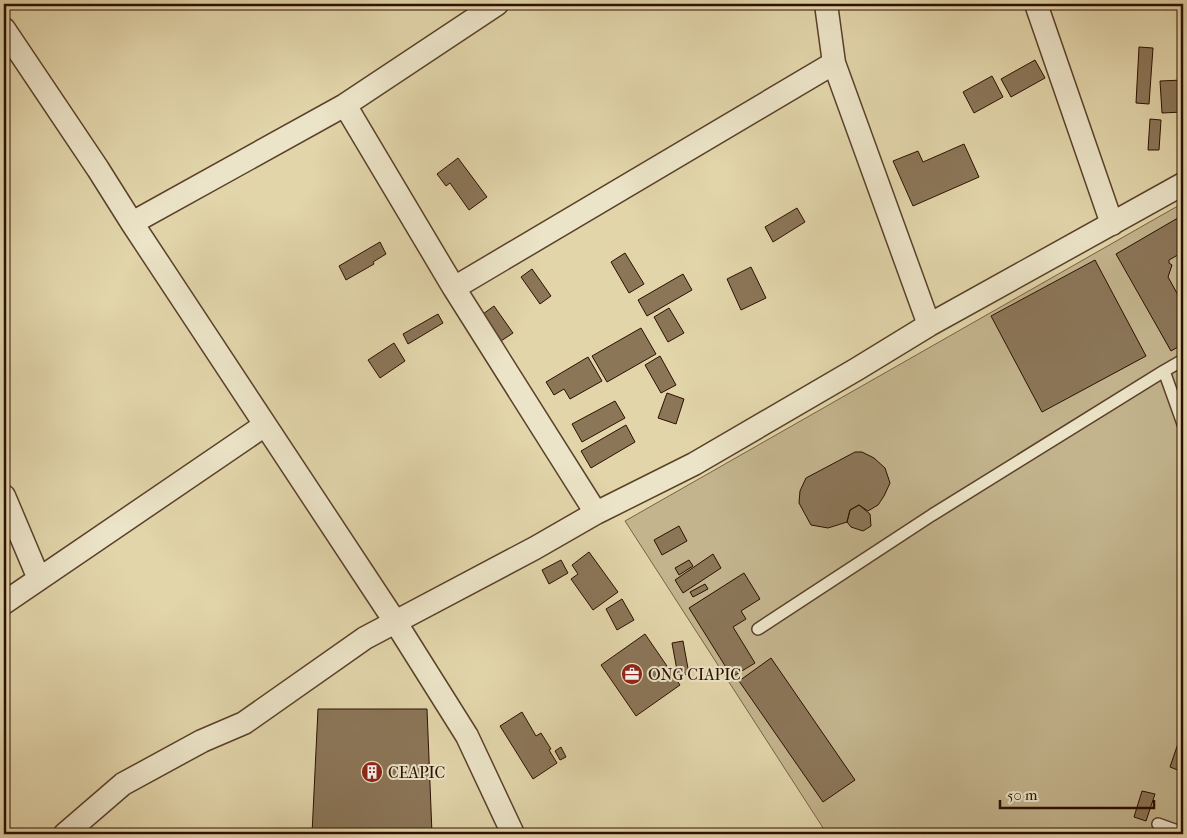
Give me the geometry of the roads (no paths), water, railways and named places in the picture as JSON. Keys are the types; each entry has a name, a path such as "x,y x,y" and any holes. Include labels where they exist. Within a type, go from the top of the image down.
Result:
{"street":[{"path":"132,223 345,105 497,4"},
{"path":"826,4 834,63 929,326"},
{"path":"1036,4 1112,224"},
{"path":"4,29 396,623 468,736 513,834"},
{"path":"454,288 834,63"},
{"path":"345,105 454,288 596,513"},
{"path":"65,834 124,784 202,741 244,723 366,638 535,548 596,513 694,464 929,326 1183,184"},
{"path":"4,602 265,425"},
{"path":"4,496 39,579"}],"lane":[{"path":"758,629 932,515 1183,360"},
{"path":"1164,371 1183,424"},
{"path":"1158,824 1183,833"}],"place":[{"name":"ONG CIAPIC","path":"632,674"},
{"name":"CEAPIC","path":"372,772"}]}
